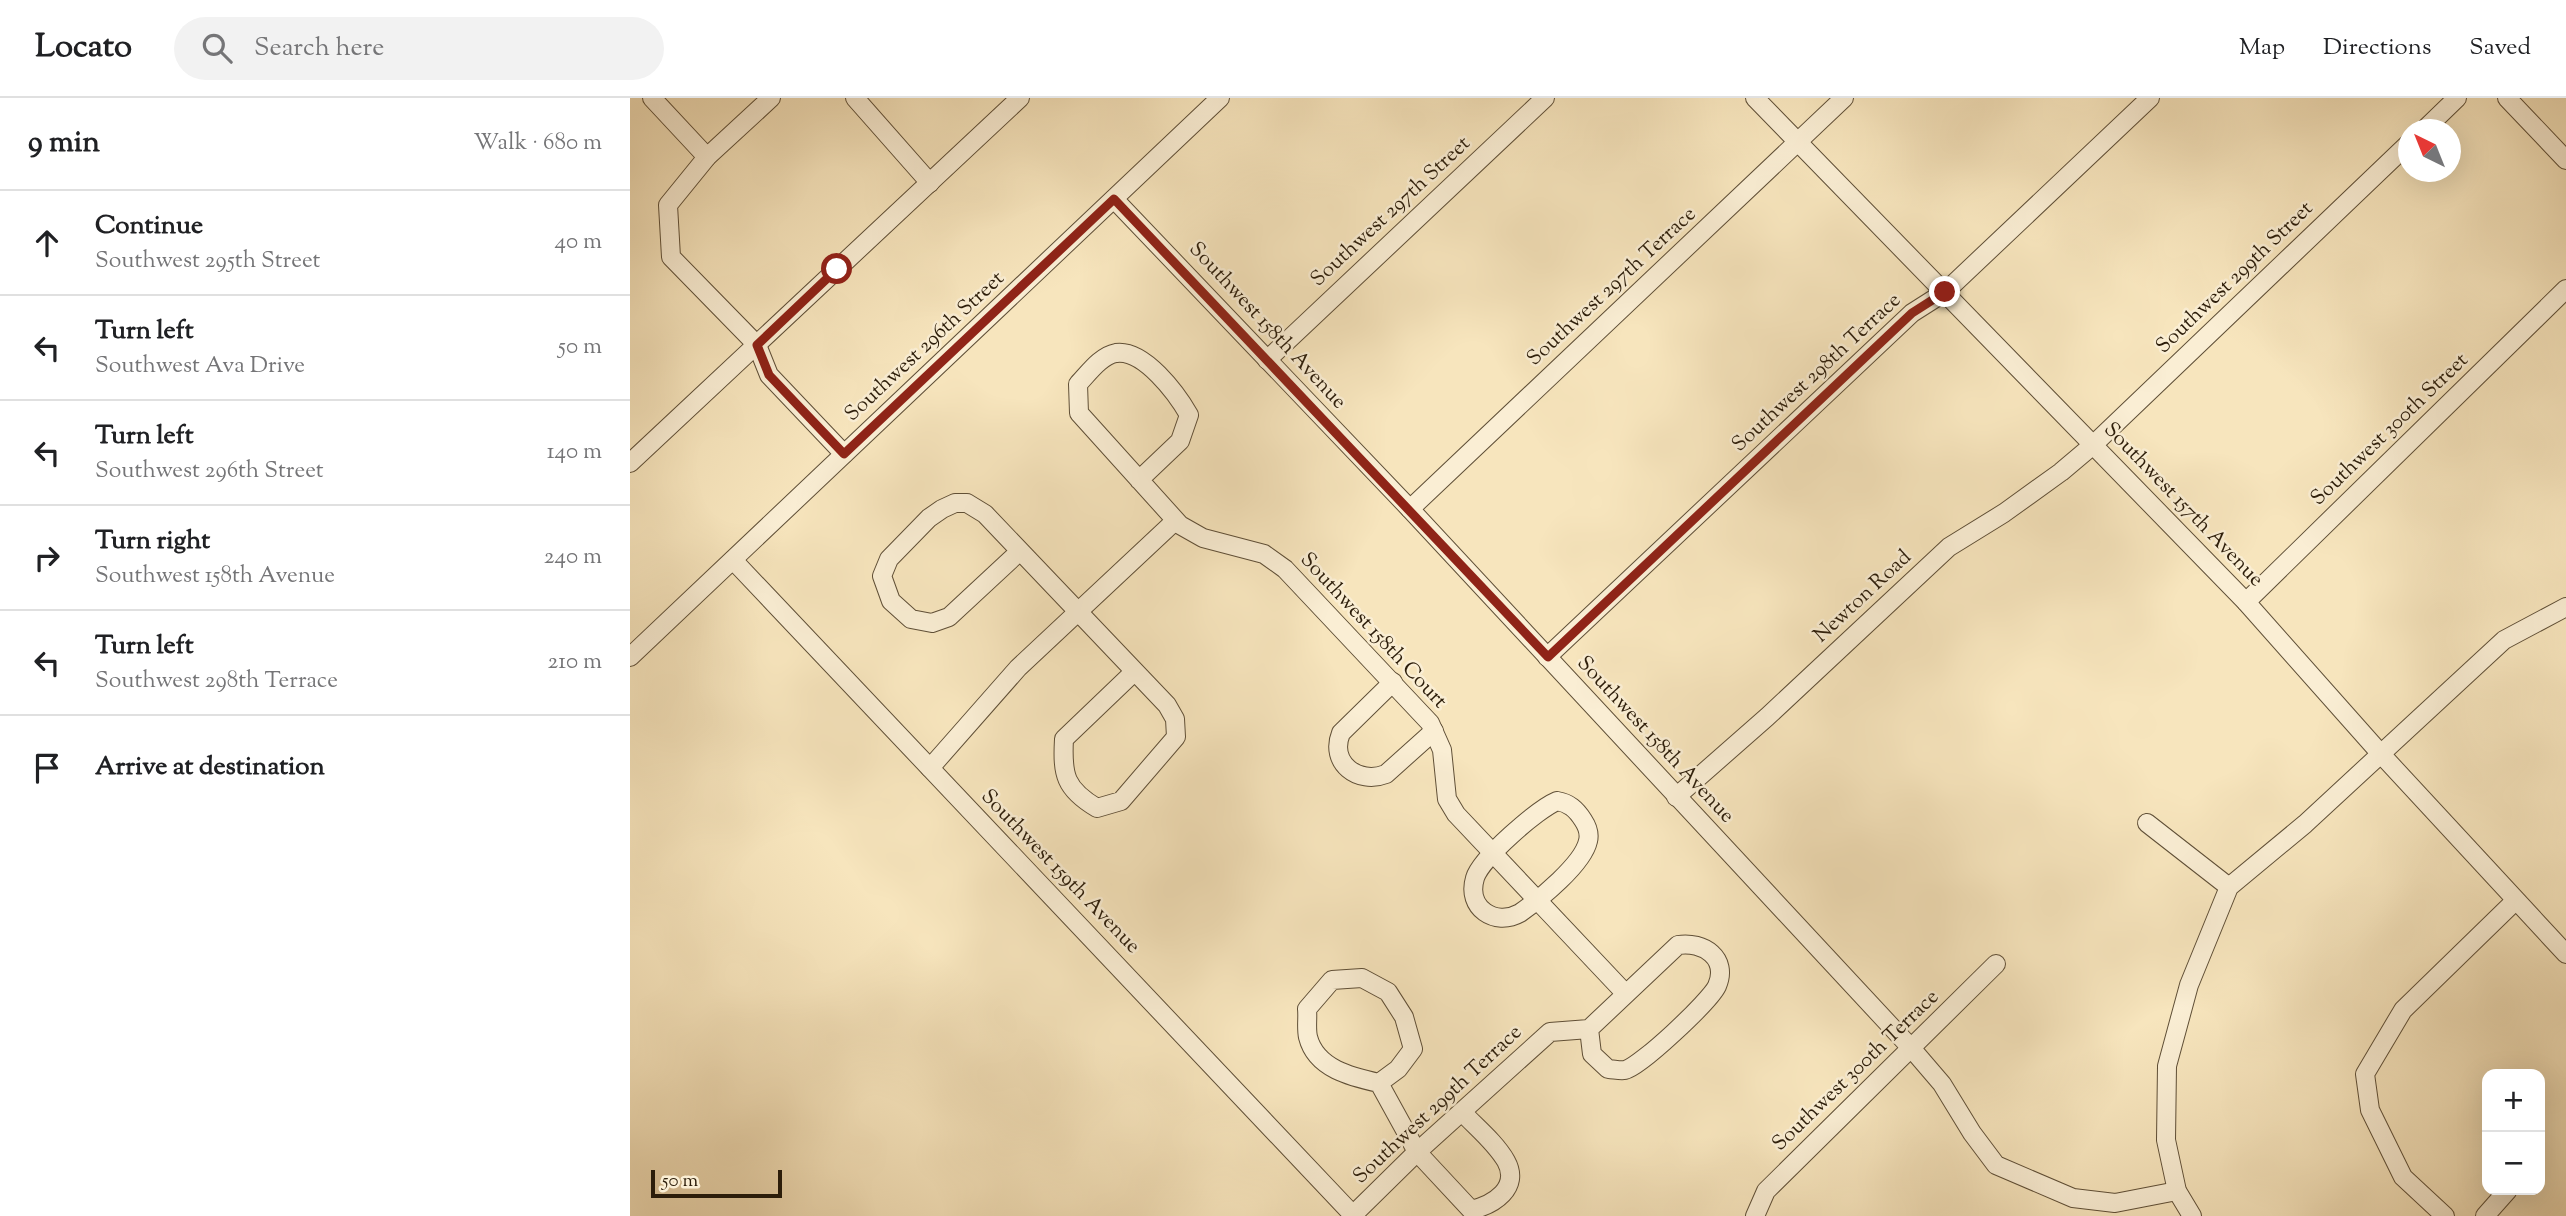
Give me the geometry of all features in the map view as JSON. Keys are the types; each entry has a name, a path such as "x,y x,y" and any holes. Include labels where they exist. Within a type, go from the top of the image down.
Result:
{"street":[{"path":"652,98 707,157"},
{"path":"771,98 707,157 668,205 671,257 757,345 769,375 844,454"},
{"path":"855,98 930,183"},
{"path":"630,463 1020,98"},
{"name":"Southwest 296th Street","path":"630,657 1220,98"},
{"name":"Southwest 297th Street","path":"1267,360 1545,98"},
{"name":"Southwest 157th Avenue","path":"1755,98 2246,602 2380,753 2566,954"},
{"name":"Southwest 297th Terrace","path":"1410,509 1844,98"},
{"name":"Southwest 298th Terrace","path":"1548,657 1912,313 1945,292 2150,98"},
{"path":"2435,119 2457,98"},
{"path":"2507,98 2566,160"},
{"name":"Southwest 299th Street","path":"2093,445 2398,154"},
{"name":"Southwest 158th Avenue","path":"1114,199 1410,509 1912,1049 1942,1084 1972,1133 1996,1165 2073,1198 2115,1203 2177,1191"},
{"name":"Southwest 300th Street","path":"2246,602 2566,289"},
{"name":"Southwest 158th Court","path":"1139,480 1180,441 1189,415 1178,396 1157,374 1133,355 1115,353 1101,360 1078,384 1079,413 1175,521 1203,538 1251,549 1275,561 1294,577 1393,682 1434,731 1442,750 1447,799 1461,820 1625,993"},
{"name":"Newton Road","path":"1676,797 1767,718 1949,547 2004,513 2093,445"},
{"path":"1020,551 948,617 932,624 911,619 891,601 882,576 889,559 929,518 955,503 967,503 985,514 1167,705 1175,719 1176,737 1121,801 1097,808 1079,797 1067,781 1063,760 1064,739 1134,672"},
{"path":"930,768 1018,668 1175,521"},
{"name":"Southwest 159th Avenue","path":"733,559 1354,1216"},
{"path":"2192,1216 2177,1191 2166,1140 2167,1066 2189,985 2229,887 2305,824 2504,640 2566,607"},
{"path":"1393,682 1341,733 1338,751 1345,766 1359,776 1376,778 1386,774 1434,731"},
{"path":"1557,801 1568,803 1587,827 1589,838 1581,858 1537,900 1510,919 1496,918 1481,908 1473,894 1475,878 1482,865 1546,806 1557,801"},
{"path":"2147,823 2229,887"},
{"path":"2445,1216 2403,1177 2370,1110 2365,1074 2403,1010 2515,901"},
{"path":"1691,943 1702,946 1712,953 1717,962 1720,974 1708,999 1641,1061 1625,1070 1608,1069 1592,1054 1589,1029 1625,993 1678,945 1691,943"},
{"name":"Southwest 300th Terrace","path":"1755,1216 1766,1191 1996,964"},
{"path":"1379,1083 1398,1069 1413,1049 1404,1017 1388,992 1362,978 1332,979 1307,1009 1308,1038 1324,1064 1351,1077 1379,1083 1417,1152 1471,1210 1490,1206 1504,1193 1509,1183 1508,1164 1495,1146 1462,1112"},
{"name":"Southwest 299th Terrace","path":"1354,1216 1417,1152 1550,1032 1589,1029"},
{"path":"2484,1216 2503,1195"}],"route":[{"path":"837,269 757,345 769,375 844,454 1114,199 1548,657 1912,313 1945,292"}]}
